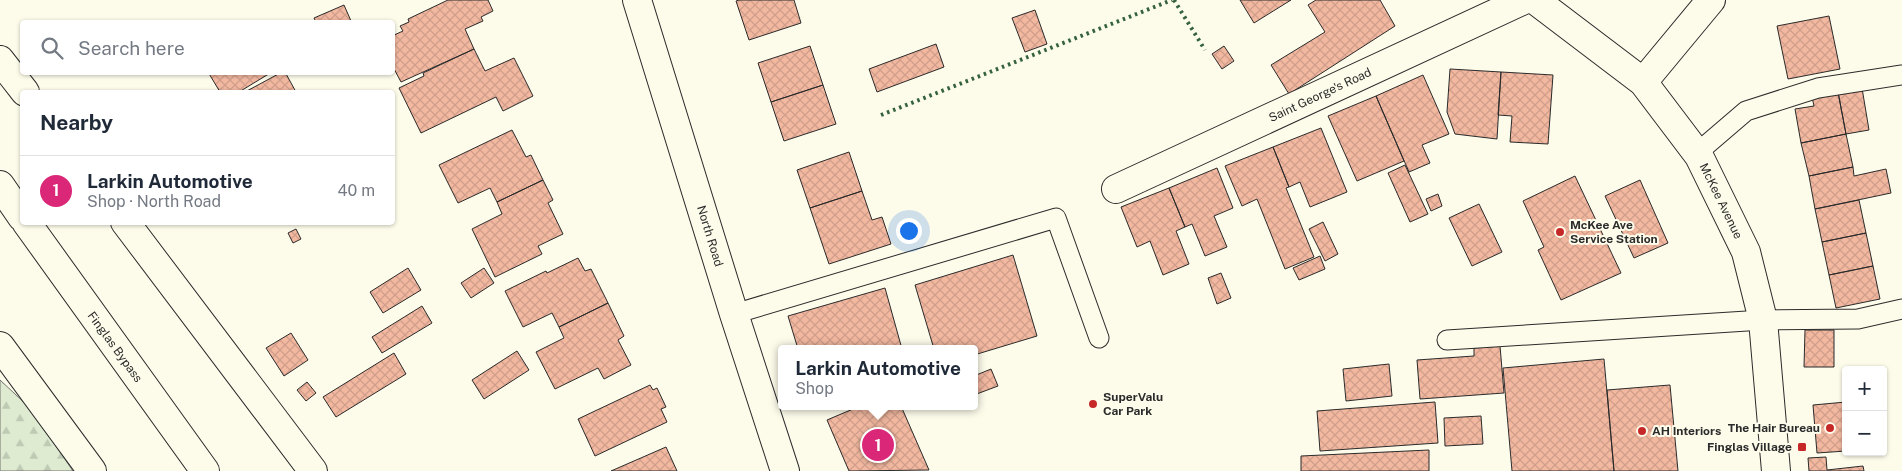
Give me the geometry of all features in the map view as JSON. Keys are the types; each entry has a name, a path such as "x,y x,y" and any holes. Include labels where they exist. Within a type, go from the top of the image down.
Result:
{"street":[{"name":"North Road","path":"637,0 734,314 785,471"},
{"name":"Saint George's Road","path":"1116,189 1524,0"},
{"name":"McKee Avenue","path":"1535,0 1643,82 1697,153 1746,252 1763,320 1776,471"},
{"path":"1643,82 1711,0"},
{"path":"0,60 23,90"},
{"path":"0,185 20,214"},
{"name":"Finglas Bypass","path":"28,225 206,471"},
{"path":"127,225 313,471"},
{"path":"0,346 92,471"}],"lane":[{"path":"1697,153 1746,111 1818,88 1902,74"},
{"path":"734,314 1056,218 1099,338"},
{"path":"1447,340 1763,320 1858,319 1902,309"}],"green space":[{"path":"0,380 29,407 73,471 0,471"}],"building":[{"path":"448,0 488,0 493,11 481,17 483,21 465,29 474,49 401,82 395,71 395,35 403,31 400,26 409,22 408,19"},
{"path":"794,0 801,23 749,40 736,1"},
{"path":"1240,0 1291,0 1254,23"},
{"path":"1316,0 1380,0 1395,26 1289,94 1271,65 1325,32 1308,5"},
{"path":"344,5 351,20 315,20 314,18"},
{"path":"1035,10 1047,44 1025,52 1012,18"},
{"path":"1829,16 1840,69 1788,79 1777,26"},
{"path":"936,44 944,67 877,92 869,69"},
{"path":"810,46 823,85 771,102 758,63"},
{"path":"1224,46 1234,61 1222,69 1212,54"},
{"path":"474,49 485,71 514,58 533,96 503,111 496,97 421,133 399,88 424,76 423,73"},
{"path":"1450,69 1501,72 1497,139 1455,134 1447,112"},
{"path":"1501,72 1553,75 1548,144 1510,142 1512,116 1498,115"},
{"path":"210,75 267,75 242,90 219,90"},
{"path":"276,75 287,75 295,90 249,90"},
{"path":"1423,75 1449,134 1422,145 1430,163 1409,172 1376,96"},
{"path":"823,85 836,124 784,141 771,102"},
{"path":"1862,88 1869,130 1846,134 1838,92"},
{"path":"1838,92 1846,134 1801,143 1795,109 1814,106 1812,97"},
{"path":"1376,96 1404,161 1357,181 1328,116"},
{"path":"1321,128 1347,192 1310,207 1300,182 1289,187 1273,147"},
{"path":"512,130 526,157 531,155 543,180 497,202 490,188 458,203 439,165"},
{"path":"1846,134 1853,167 1809,176 1801,143"},
{"path":"1273,147 1289,187 1286,188 1314,257 1285,269 1257,199 1242,206 1225,166"},
{"path":"849,152 862,191 810,208 797,170"},
{"path":"1405,165 1428,214 1410,222 1388,173"},
{"path":"1853,167 1854,176 1886,169 1891,193 1815,209 1809,176"},
{"path":"1217,168 1233,208 1214,216 1227,247 1205,256 1192,224 1185,227 1169,188"},
{"path":"1575,176 1621,273 1561,300 1538,250 1544,247 1523,201"},
{"path":"543,180 553,200 548,203 563,234 538,246 542,254 495,277 472,229 502,214 497,202"},
{"path":"1640,180 1668,243 1634,258 1605,196"},
{"path":"1169,188 1185,227 1176,231 1189,264 1163,275 1150,241 1137,247 1121,207"},
{"path":"862,191 872,220 882,217 891,244 829,264 810,208"},
{"path":"1438,194 1442,206 1431,211 1426,199"},
{"path":"1859,200 1866,233 1822,242 1815,209"},
{"path":"1479,204 1502,252 1472,266 1449,218"},
{"path":"1323,222 1338,254 1325,261 1309,229"},
{"path":"296,229 301,239 293,243 288,233"},
{"path":"1866,233 1873,266 1829,275 1822,242"},
{"path":"1013,255 1037,336 978,354 978,345 933,345 915,285"},
{"path":"1320,256 1325,269 1299,280 1293,268"},
{"path":"578,258 585,271 591,269 608,303 559,327 552,313 523,327 505,291"},
{"path":"1873,266 1880,299 1836,308 1829,275"},
{"path":"408,268 421,290 383,313 370,292"},
{"path":"484,268 494,283 471,298 461,283"},
{"path":"1221,273 1231,298 1217,304 1208,278"},
{"path":"885,288 901,345 797,345 788,316"},
{"path":"608,303 624,336 618,340 631,365 604,379 598,368 555,389 536,352 564,338 559,327"},
{"path":"422,306 432,323 382,353 372,337"},
{"path":"1805,330 1834,330 1834,367 1804,367"},
{"path":"291,333 308,360 284,376 266,348"},
{"path":"1500,346 1504,393 1420,399 1417,360 1474,356 1474,348"},
{"path":"517,351 529,370 484,399 472,380"},
{"path":"394,353 406,374 336,417 323,397"},
{"path":"1604,359 1614,471 1512,471 1503,368"},
{"path":"1389,364 1392,396 1346,401 1343,369"},
{"path":"991,369 998,386 978,394 978,374"},
{"path":"307,382 316,393 306,401 297,390"},
{"path":"650,385 653,390 657,388 666,407 661,409 667,422 595,456 578,419"},
{"name":"AH Interiors","path":"1670,385 1678,471 1614,471 1607,390"},
{"path":"1435,402 1438,443 1320,451 1317,411"},
{"name":"The Hair Bureau","path":"1842,402 1842,451 1817,453 1813,405"},
{"path":"851,410 903,410 929,470 849,471 827,420"},
{"path":"1481,416 1483,444 1445,446 1444,418"},
{"path":"666,447 677,471 611,471"},
{"path":"1429,450 1429,471 1301,471 1301,456"},
{"path":"1826,457 1827,470 1863,466 1864,471 1809,471 1808,458"}],"hedge":[{"path":"881,115 1172,0"},
{"path":"1174,0 1205,50"}],"place":[{"name":"McKee Ave Service Station","path":"1560,232"},
{"name":"SuperValu Car Park","path":"1093,404"},
{"name":"The Hair Bureau","path":"1830,428"},
{"name":"AH Interiors","path":"1642,431"},
{"name":"Larkin Automotive","path":"878,445"},
{"name":"Finglas Village","path":"1802,447"}]}
